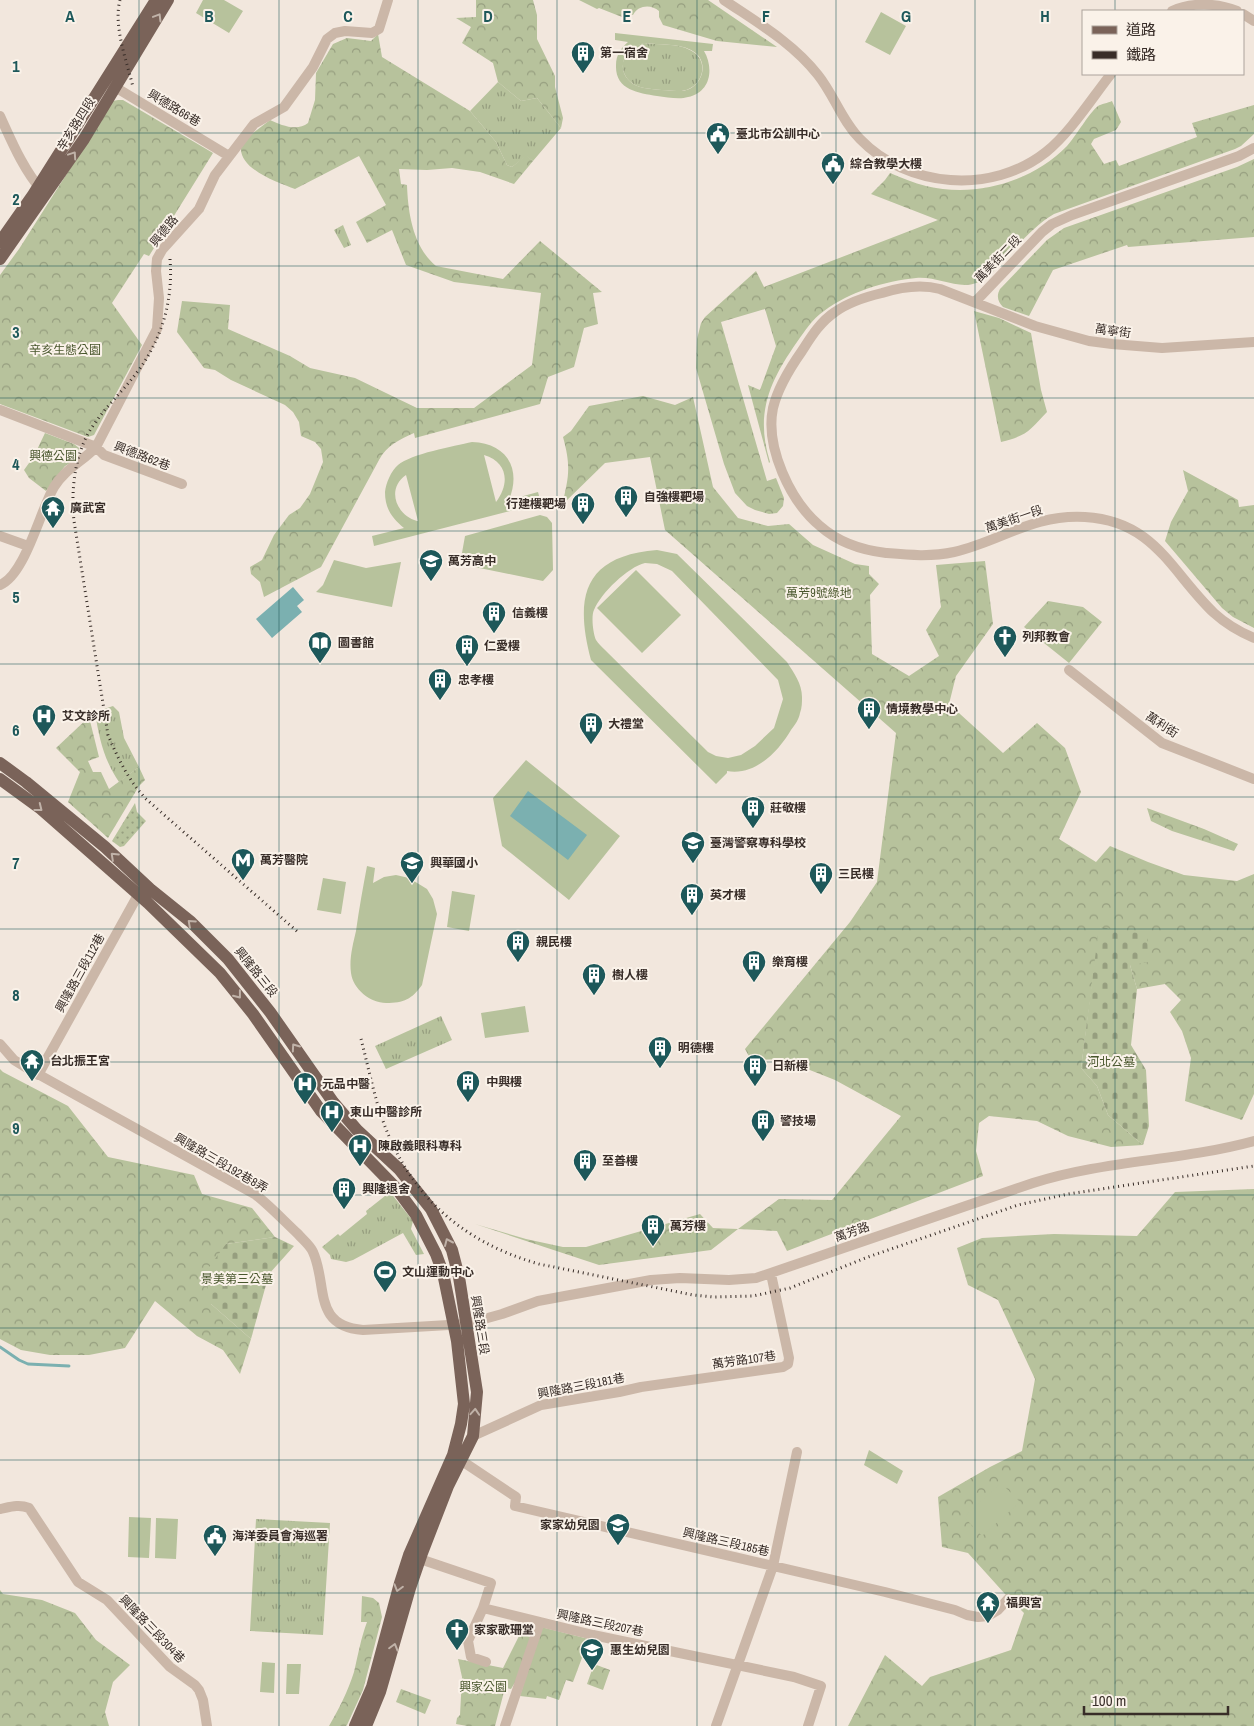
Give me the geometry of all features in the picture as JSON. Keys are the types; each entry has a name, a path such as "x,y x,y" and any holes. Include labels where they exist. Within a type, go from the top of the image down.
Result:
{"main road":[{"name":"辛亥路四段","path":"0,242 84,139 110,84 156,0"},
{"name":"辛亥路四段","path":"110,84 168,0"},
{"name":"辛亥路四段","path":"0,259 41,191"},
{"name":"興隆路三段","path":"0,762 105,847 150,889 191,922 228,959 270,1012 333,1102 357,1130 399,1169 431,1209 452,1250 459,1277 464,1404 458,1457"},
{"name":"興隆路三段","path":"0,779 41,809 138,895 220,973 253,1014 321,1111 396,1188 416,1215 436,1254 460,1324 477,1392 473,1436 458,1457 395,1600 372,1687 355,1726"},
{"name":"興隆路三段","path":"366,1726 380,1692 410,1588 414,1557"}],"street":[{"name":"興德路","path":"0,585 15,573 55,486 71,468 96,447 157,329 159,298 156,271 162,250 199,209 215,175 254,124 284,107 313,67 327,39 335,33 345,31 372,33 378,29 388,0"},
{"path":"724,0 782,40 801,56 831,93 858,138 890,162 929,178 951,181 994,177 1030,162 1046,152 1060,139 1110,75"},
{"path":"1175,10 1189,6 1209,5 1232,10"},
{"name":"興德路66巷","path":"110,84 229,156"},
{"path":"0,116 21,160 41,191"},
{"name":"萬美街二段","path":"810,517 792,492 781,468 773,439 771,422 776,400 784,380 814,334 834,312 846,305 888,291 918,285 930,286 975,302 1052,224 1072,215 1239,156 1254,148"},
{"name":"萬寧街","path":"975,302 1035,326 1068,336 1112,344 1162,348 1254,342"},
{"name":"興德路62巷","path":"0,410 96,447 104,455 182,484"},
{"name":"萬美街一段","path":"810,517 836,538 861,548 900,554 932,556 972,547 1043,520 1084,517 1112,523 1132,531 1149,541 1170,561 1215,614 1229,625 1254,638"},
{"path":"0,536 28,546"},
{"name":"萬利街","path":"1068,670 1162,743 1254,779"},
{"path":"138,895 150,889"},
{"name":"興隆路三段112巷","path":"38,1075 138,895"},
{"name":"興隆路三段192巷8弄","path":"0,1044 14,1060 38,1075 252,1193 266,1203 313,1252 326,1309 331,1316 344,1326 363,1330 460,1324"},
{"name":"萬芳路","path":"460,1324 502,1314 538,1301 651,1280 680,1278 745,1280 771,1274 1060,1174 1216,1150 1254,1141"},
{"name":"萬芳路107巷","path":"641,1387 783,1367 788,1364 790,1358 771,1274"},
{"name":"興隆路三段181巷","path":"473,1436 541,1405 641,1387"},
{"path":"716,1726 773,1566 797,1452"},
{"name":"興隆路三段185巷","path":"458,1457 516,1497 515,1506 893,1594 978,1617 988,1616 998,1610 1008,1599"},
{"name":"興隆路三段304巷","path":"0,1509 17,1506 29,1508 78,1582 107,1600 170,1667 195,1685 203,1700 207,1726"},
{"path":"414,1557 491,1583 483,1608 468,1641 471,1656 486,1662"},
{"name":"興隆路三段207巷","path":"483,1608 794,1677 822,1686 808,1726"},
{"path":"505,1726 540,1622"}],"green space":[{"path":"203,0 224,0 243,11 229,33 196,13"},
{"path":"476,0 533,0 537,15 537,39 555,76 555,87 563,118 561,128 537,98 521,101 498,82 493,63 462,43 471,27 456,18 476,17"},
{"path":"579,0 708,0 777,47 717,41 663,25 659,17 659,11 652,7 641,7 633,15 626,12 622,17 599,8 597,9"},
{"path":"881,12 906,26 890,55 865,42"},
{"path":"615,33 713,44 712,51 704,51 709,65 706,85 696,94 681,98 650,95 629,89 619,80 616,65 619,52 628,42 615,40","holes":["645,43 680,46 698,55 703,68 698,82 692,87 677,91 644,88 628,80 624,74 623,67 626,55 637,45"]},
{"path":"378,34 382,57 470,111 496,142 507,165 512,167 526,155 533,161 514,184 480,172 452,168 427,170 399,169 401,184 407,185 413,229 428,258 436,266 503,279 540,241 602,292 593,293 598,324 584,328 574,367 548,377 540,404 415,438 414,433 390,447 379,460 321,567 264,597 260,582 251,574 250,567 262,560 274,535 289,515 300,508 310,494 323,462 321,449 315,442 301,436 299,422 293,412 285,405 231,380 215,370 204,368 177,332 182,301 230,305 228,329 290,356 310,368 355,378 417,408 474,408 532,365 541,293 454,282 406,265 392,230 367,243 356,222 386,205 359,156 295,189 261,174 246,162 242,155 241,147 248,137 270,120 284,126 294,127 304,126 308,123 315,100 316,73 333,44 347,38 371,41"},
{"path":"644,43 680,46 697,55 701,61 702,68 698,82 685,90 677,91 639,87 628,80 624,74 623,61 630,50 636,45"},
{"path":"498,82 521,101 537,98 561,128 533,161 526,156 512,167 507,165 496,142 470,111"},
{"name":"辛亥生態公園","path":"123,100 213,153 149,256 144,254 112,303 142,345 94,435 88,437 0,404 0,275 19,249 113,101"},
{"path":"1112,101 1121,122 1116,130 1094,139 1091,144 1104,164 1116,160 1119,166 1197,137 1192,123 1254,105 1254,134 1235,149 1054,214 1034,229 986,278 979,282 964,285 916,278 868,288 834,304 809,325 787,357 772,385 767,399 764,429 769,463 748,385 760,390 776,346 765,309 721,322 767,481 776,478 784,498 783,506 777,513 769,514 747,506 735,493 724,464 696,368 697,339 701,323 705,317 756,271 764,287 938,220 871,194 890,173 922,185 945,189 964,190 1002,184 1020,178 1053,159 1067,146 1094,109 1099,105"},
{"path":"1254,159 1254,237 1128,247 1127,245 1053,270 1029,316 1003,307 1000,303 998,296 1000,289 1047,240 1064,228 1237,167"},
{"path":"343,225 351,245 344,248 334,230"},
{"path":"974,311 999,318 1031,333 1041,390 1047,412 1027,432 1001,442"},
{"name":"萬芳9號綠地","path":"643,396 675,405 693,397 713,487 738,518 768,526 789,524 813,545 855,564 869,566 869,574 879,584 870,595 872,654 909,676 939,656 926,630 941,607 936,565 985,561 993,624 956,676 949,704 1003,753 1037,723 1065,748 1081,792 1059,839 1096,862 1110,846 1184,875 1237,881 1254,874 1254,1094 1242,1120 1185,1101 1191,1058 1182,1031 1170,1012 1181,1000 1165,984 1137,989 1130,965 1100,927 1081,1068 1097,1086 1108,1115 1143,1145 1111,1147 1068,1136 1037,1121 989,1116 979,1123 976,1151 983,1176 787,1251 777,1231 738,1229 779,1199 832,1200 901,1116 835,1080 782,1059 751,1060 745,1049 850,922 877,882 896,733 665,530 650,457 605,463 562,505 568,471 563,437 571,431 589,406"},
{"name":"興德公園","path":"45,433 74,444 79,448 75,460 65,466 46,491 29,478 24,470 34,456"},
{"path":"472,442 484,443 494,447 508,459 512,468 513,478 513,488 509,500 538,492 541,503 374,546 372,536 404,528 390,513 385,498 388,481 395,468 413,457","holes":["484,455 498,463 504,474 505,481 496,502","406,475 418,521 404,513 396,501 396,487"]},
{"path":"1183,470 1238,500 1239,507 1254,505 1254,628 1233,617 1222,608 1165,541 1171,522 1188,491"},
{"path":"540,515 547,517 552,523 553,570 543,581 460,564 465,536"},
{"path":"657,550 677,554 787,662 795,674 802,692 802,705 799,717 779,746 765,761 747,770 727,771 716,784 591,660 584,617 585,599 590,583 600,571 614,561 633,554","holes":["645,563 657,564 672,571 778,680 783,699 774,728 755,746 741,755 728,758 716,756 708,752 596,640 593,613 603,596 623,575 638,565"]},
{"path":"334,560 366,568 401,562 392,607 316,592 323,585"},
{"path":"636,570 681,615 642,653 597,608"},
{"path":"1048,601 1083,607 1102,622 1069,663 1024,627"},
{"path":"113,706 119,712 124,738 139,767 119,782 109,765 103,748 95,712"},
{"path":"89,717 99,757 88,761 93,772 101,772 109,789 139,767 145,780 139,786 108,838 68,802 80,772 56,748"},
{"path":"526,760 620,836 569,900 502,846 493,798"},
{"path":"135,803 137,812 146,821 124,846 120,847 112,841"},
{"path":"1147,808 1238,844 1234,851 1172,831 1151,821"},
{"path":"367,866 375,868 373,883 384,877 396,875 409,878 427,889 433,899 437,914 422,985 415,994 403,1001 386,1003 374,1001 359,990 352,979 351,957"},
{"path":"323,878 346,882 341,914 317,910"},
{"path":"452,891 475,895 469,931 447,927"},
{"name":"河北公墓","path":"1099,927 1147,934 1149,962 1130,965 1137,989 1131,1045 1146,1070 1149,1126 1143,1145 1108,1115 1097,1086 1081,1068"},
{"path":"525,1006 529,1032 485,1038 481,1013"},
{"path":"441,1016 452,1040 386,1069 375,1046"},
{"path":"0,1069 68,1106 108,1157 194,1175 202,1194 252,1208 275,1237 226,1244 211,1304 251,1339 240,1374 223,1350 197,1336 155,1301 125,1348 89,1355 50,1355 21,1350 0,1339"},
{"path":"1254,1189 1254,1726 848,1726 885,1655 922,1686 930,1677 1011,1650 1024,1613 968,1553 942,1547 938,1497 1022,1451 1035,1379 998,1300 968,1285 957,1248 982,1238 1054,1234 1137,1236 1175,1192"},
{"path":"390,1192 413,1221 411,1229 424,1254 416,1255 403,1233 353,1260 346,1262 331,1259 330,1255 322,1247 338,1234 340,1236 367,1214 366,1211"},
{"path":"700,1214 713,1228 738,1229 711,1250 599,1265 475,1224 526,1239 563,1247 586,1247"},
{"name":"景美第三公墓","path":"275,1237 294,1246 269,1274 251,1339 211,1304 204,1274 226,1244"},
{"path":"869,1450 903,1471 897,1484 864,1465"},
{"path":"1001,1483 1020,1502 982,1536 964,1517"},
{"path":"129,1517 151,1518 149,1558 128,1557"},
{"path":"156,1518 178,1519 176,1559 155,1558"},
{"path":"256,1519 330,1523 323,1635 250,1631"},
{"path":"0,1590 3,1594 42,1600 75,1613 96,1640 130,1665 113,1682 105,1712 109,1726 0,1726"},
{"path":"362,1596 373,1598 379,1603 382,1617 363,1690 347,1725 329,1726 352,1679 367,1622 361,1622"},
{"name":"興家公園","path":"541,1627 589,1639 573,1682 566,1680 559,1700 547,1696 546,1699 520,1696"},
{"name":"興家公園","path":"520,1634 531,1637 519,1676 511,1689 505,1688 495,1726 456,1724 457,1718 460,1715 462,1677 458,1659 503,1668"},
{"path":"262,1662 275,1663 274,1693 260,1692"},
{"path":"287,1664 301,1664 299,1694 286,1694"},
{"path":"594,1664 610,1670 603,1690 587,1684"},
{"path":"401,1689 431,1700 425,1714 396,1702"}],"water":[{"path":"293,587 304,600 297,606 302,612 272,638 256,619"},
{"path":"528,791 587,835 568,860 510,816"}],"waterway":[{"path":"0,1347 28,1364 69,1366"}],"railway":[{"path":"120,0 118,10 119,32 133,87"},
{"path":"170,259 170,287 162,327 137,373 89,432 80,453 73,487 74,521 108,735 129,776 146,799 299,933"},
{"path":"361,1039 379,1109 390,1138 403,1164 419,1188 459,1226 483,1241 510,1254 539,1264 693,1295 714,1297 753,1296 790,1288 868,1257 1018,1205 1068,1194 1254,1166"}],"place":[{"name":"第一宿舍","path":"583,74"},
{"name":"臺北市公訓中心","path":"718,155"},
{"name":"綜合教學大樓","path":"833,185"},
{"name":"自強樓靶場","path":"626,518"},
{"name":"行建樓靶場","path":"583,525"},
{"name":"廣武宮","path":"53,529"},
{"name":"萬芳高中","path":"431,582"},
{"name":"信義樓","path":"494,634"},
{"name":"列邦教會","path":"1005,658"},
{"name":"圖書館","path":"320,664"},
{"name":"仁愛樓","path":"467,667"},
{"name":"忠孝樓","path":"440,701"},
{"name":"情境教學中心","path":"869,730"},
{"name":"艾文診所","path":"44,737"},
{"name":"大禮堂","path":"591,745"},
{"name":"莊敬樓","path":"753,829"},
{"name":"臺灣警察專科學校","path":"693,864"},
{"name":"萬芳醫院","path":"243,881"},
{"name":"興華國小","path":"412,884"},
{"name":"三民樓","path":"821,895"},
{"name":"英才樓","path":"692,916"},
{"name":"親民樓","path":"518,963"},
{"name":"樂育樓","path":"754,983"},
{"name":"樹人樓","path":"594,996"},
{"name":"明德樓","path":"660,1069"},
{"name":"台北振王宮","path":"32,1082"},
{"name":"日新樓","path":"755,1087"},
{"name":"中興樓","path":"468,1103"},
{"name":"元品中醫","path":"305,1105"},
{"name":"東山中醫診所","path":"332,1133"},
{"name":"警技場","path":"763,1142"},
{"name":"陳啟義眼科專科","path":"360,1167"},
{"name":"至善樓","path":"585,1182"},
{"name":"興隆退舍","path":"344,1210"},
{"name":"萬芳樓","path":"653,1247"},
{"name":"文山運動中心","path":"385,1293"},
{"name":"家家幼兒園","path":"618,1546"},
{"name":"海洋委員會海巡署","path":"215,1557"},
{"name":"福興宮","path":"988,1624"},
{"name":"家家歌珊堂","path":"457,1651"},
{"name":"惠生幼兒園","path":"592,1671"}]}
